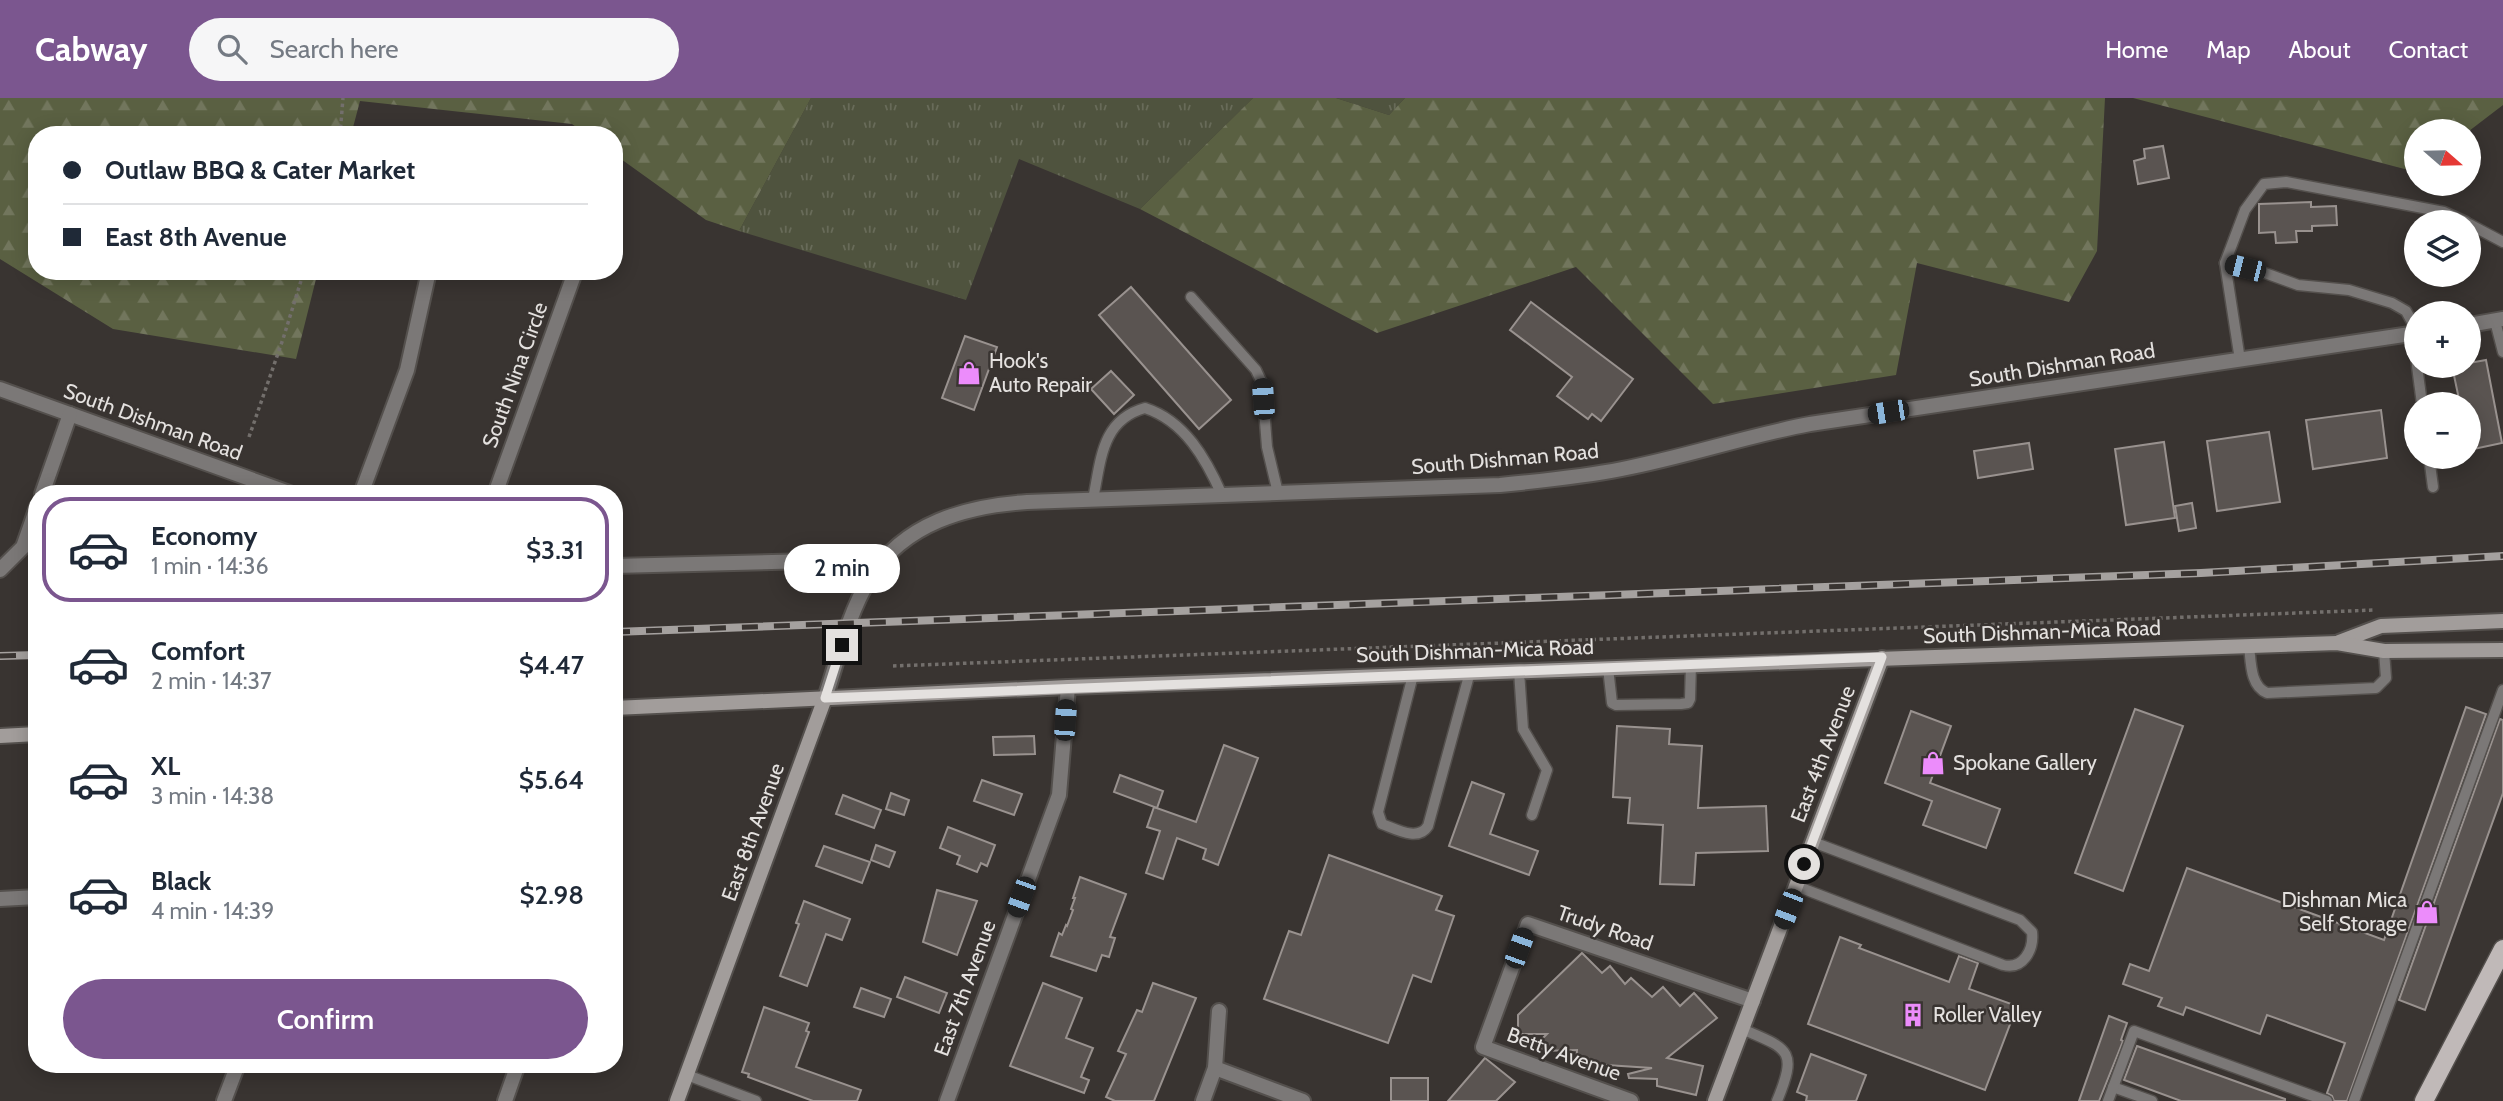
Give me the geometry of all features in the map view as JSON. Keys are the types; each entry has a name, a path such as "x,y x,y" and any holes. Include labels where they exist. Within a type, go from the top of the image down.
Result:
{"main road":[{"name":"South Dishman-Mica Road","path":"2337,643 2381,626 2503,621"},
{"name":"South Dishman-Mica Road","path":"623,708 1413,674 2337,643 2384,651 2503,650"},
{"name":"East 4th Avenue","path":"1715,1101 1882,657"},
{"name":"East 8th Avenue","path":"677,1101 825,698"},
{"path":"0,736 28,734"},
{"path":"2424,1101 2503,949"}],"street":[{"path":"364,485 407,370 427,280"},
{"name":"South Nina Circle","path":"498,485 572,280"},
{"path":"2481,323 2499,320"},
{"name":"South Dishman Road","path":"869,579 894,549 915,533 959,512 1002,503 1500,485 1561,480 1635,466 1810,424 2404,334"},
{"name":"South Dishman Road","path":"0,389 267,485"},
{"path":"45,485 70,414"},
{"path":"0,570 23,547 28,533"},
{"path":"623,566 812,561 836,563 869,579"},
{"name":"East 8th Avenue","path":"825,698 850,623 869,579"},
{"name":"East 7th Avenue","path":"947,1101 1059,795 1068,687"},
{"path":"0,899 28,897"},
{"name":"Trudy Road","path":"1483,1047 1528,924 1753,1001"},
{"path":"1203,1101 1215,1068 1219,1012"},
{"name":"Betty Avenue","path":"1483,1047 1631,1101"},
{"path":"1215,1068 1303,1101"},
{"path":"224,1101 235,1073"},
{"path":"505,1101 515,1073"}],"lane":[{"path":"2240,360 2225,263 2245,210 2264,184 2287,182 2434,210"},
{"path":"2481,230 2503,242"},
{"path":"2225,263 2266,273 2298,285 2349,290 2392,303 2404,310"},
{"path":"1191,297 1256,370 1262,383 1266,447 1278,493"},
{"path":"2499,320 2503,352"},
{"path":"1093,499 1103,452 1112,430 1121,418 1145,408 1157,412 1196,444 1208,462 1222,495"},
{"path":"2431,469 2433,487"},
{"path":"2249,646 2255,684 2267,693 2376,688 2386,678 2384,651"},
{"path":"1608,668 1612,703 1616,705 1681,704 1688,703 1690,699 1691,664"},
{"path":"1519,671 1523,729 1547,769 1532,815"},
{"path":"1413,674 1378,813 1382,824 1418,835 1428,826 1470,672"},
{"path":"2354,1101 2503,690"},
{"path":"1796,886 2003,965 2012,967 2025,959 2032,932 2020,920 1813,842"},
{"path":"1742,1029 1773,1042 1786,1053 1789,1064 1787,1076 1777,1101"},
{"path":"2108,1101 2134,1031 2327,1101"},
{"path":"687,1075 756,1101"},
{"path":"2113,1087 2152,1101"}],"path":[{"path":"341,126 343,98"},
{"path":"249,437 301,280"},
{"path":"893,666 2384,610"}],"green space":[{"path":"0,98 811,98 739,231 706,220 623,160 623,126 575,126 360,101 353,126 28,126 28,276 0,259"},
{"path":"811,98 1253,98 1140,209 1019,159 966,300 739,231"},
{"path":"1253,98 1336,98 1389,115 1405,98 2105,98 2097,251 2069,302 1917,263 1896,375 1713,404 1576,267 1377,333 1140,209"},
{"path":"1336,98 1405,98 1389,115"},
{"path":"2133,98 2503,98 2503,105 2482,121 2404,119 2404,169"},
{"path":"34,280 316,280 296,359 113,329"}],"building":[{"path":"2163,146 2169,178 2138,184 2134,161 2145,158 2144,149"},
{"path":"2311,202 2311,207 2336,206 2337,225 2312,226 2312,231 2296,231 2297,242 2276,243 2275,232 2259,233 2259,204"},
{"path":"1131,287 1231,400 1199,429 1099,315"},
{"path":"1531,302 1633,379 1601,421 1592,414 1588,419 1557,396 1572,377 1510,330"},
{"name":"Hook's Auto Repair","path":"965,336 997,347 974,410 942,398"},
{"path":"2486,360 2502,443 2481,447 2481,392 2457,392 2455,378 2481,378 2481,361"},
{"path":"1111,371 1134,395 1114,414 1091,389"},
{"path":"2381,410 2387,458 2313,469 2306,420"},
{"path":"2269,432 2280,502 2217,511 2207,441"},
{"path":"2164,442 2175,518 2126,525 2115,449"},
{"path":"2029,443 2033,469 1978,478 1974,451"},
{"path":"2192,503 2196,528 2179,531 2175,506"},
{"path":"2466,707 2486,714 2347,1101 2334,1101 2327,1093 2345,1043 2267,1015 2260,1034 2186,1007 2183,1015 2158,1006 2162,998 2123,984 2130,964 2149,971 2187,868 2384,940"},
{"path":"2135,709 2183,726 2123,891 2075,873"},
{"path":"1911,711 1951,726 1930,783 2000,809 1986,848 1923,825 1932,801 1885,783"},
{"path":"2500,719 2503,720 2503,793 2425,1010 2399,1000"},
{"path":"1617,726 1670,729 1669,744 1702,746 1698,808 1766,806 1768,851 1696,853 1694,885 1660,884 1663,825 1628,823 1630,798 1613,797"},
{"path":"1034,736 1035,754 994,755 993,737"},
{"path":"1224,745 1258,758 1218,865 1203,859 1206,849 1177,838 1163,879 1146,873 1160,831 1147,827 1154,807 1196,822"},
{"path":"1120,775 1163,791 1157,808 1114,792"},
{"path":"982,780 1022,794 1014,815 974,801"},
{"path":"1472,782 1504,794 1490,834 1538,851 1529,875 1449,846"},
{"path":"891,793 909,800 904,815 886,809"},
{"path":"843,795 881,810 874,828 836,814"},
{"path":"948,827 995,845 987,866 981,863 977,872 957,864 960,856 940,848"},
{"path":"876,845 895,852 889,867 871,860"},
{"path":"824,846 870,862 862,883 816,866"},
{"path":"1329,855 1442,896 1436,910 1454,916 1431,982 1413,975 1388,1043 1264,999 1289,931 1301,935"},
{"path":"1080,877 1126,894 1110,937 1115,938 1109,957 1102,955 1096,971 1051,956 1059,933 1062,935 1073,910 1073,898"},
{"path":"937,890 977,901 957,955 923,942"},
{"path":"804,901 850,919 842,940 826,934 807,986 780,976 799,924 796,923"},
{"name":"Roller Valley","path":"1840,937 1861,945 1859,948 1949,982 1959,956 1978,963 1969,989 2017,1006 1985,1090 1808,1024"},
{"path":"1582,953 1602,973 1610,966 1625,984 1631,978 1652,997 1663,987 1680,1006 1694,993 1717,1018 1667,1058 1703,1066 1696,1095 1657,1086 1657,1079 1629,1078 1628,1074 1652,1068 1576,1063 1577,1050 1542,1051 1542,1039 1547,1034 1518,1034 1518,1015"},
{"path":"905,977 947,993 939,1013 897,997"},
{"path":"1043,983 1082,998 1066,1038 1093,1048 1081,1077 1089,1080 1084,1093 1010,1066"},
{"path":"1153,983 1196,998 1154,1101 1115,1101 1106,1097 1126,1054 1118,1051 1137,1010 1142,1012"},
{"path":"861,988 891,999 884,1017 854,1007"},
{"path":"764,1007 809,1023 806,1031 809,1032 796,1067 861,1090 857,1101 813,1101 748,1077 749,1074 742,1072"},
{"path":"2109,1016 2127,1023 2121,1040 2123,1041 2099,1101 2079,1101"},
{"path":"2137,1046 2285,1101 2181,1101 2124,1080"},
{"path":"1811,1054 1866,1075 1856,1101 1806,1101 1807,1096 1797,1092"},
{"path":"1485,1058 1515,1082 1496,1101 1448,1101"},
{"path":"1391,1078 1428,1078 1428,1101 1391,1101"}],"railway":[{"path":"623,632 2201,573 2503,556"},
{"path":"0,656 28,655"}],"place":[{"name":"Hook's Auto Repair","path":"969,373"},
{"name":"Spokane Gallery","path":"1933,763"},
{"name":"Dishman Mica Self Storage","path":"2427,912"},
{"name":"Roller Valley","path":"1913,1015"}],"route":[{"path":"842,645 825,698 1882,657 1804,864"}]}
